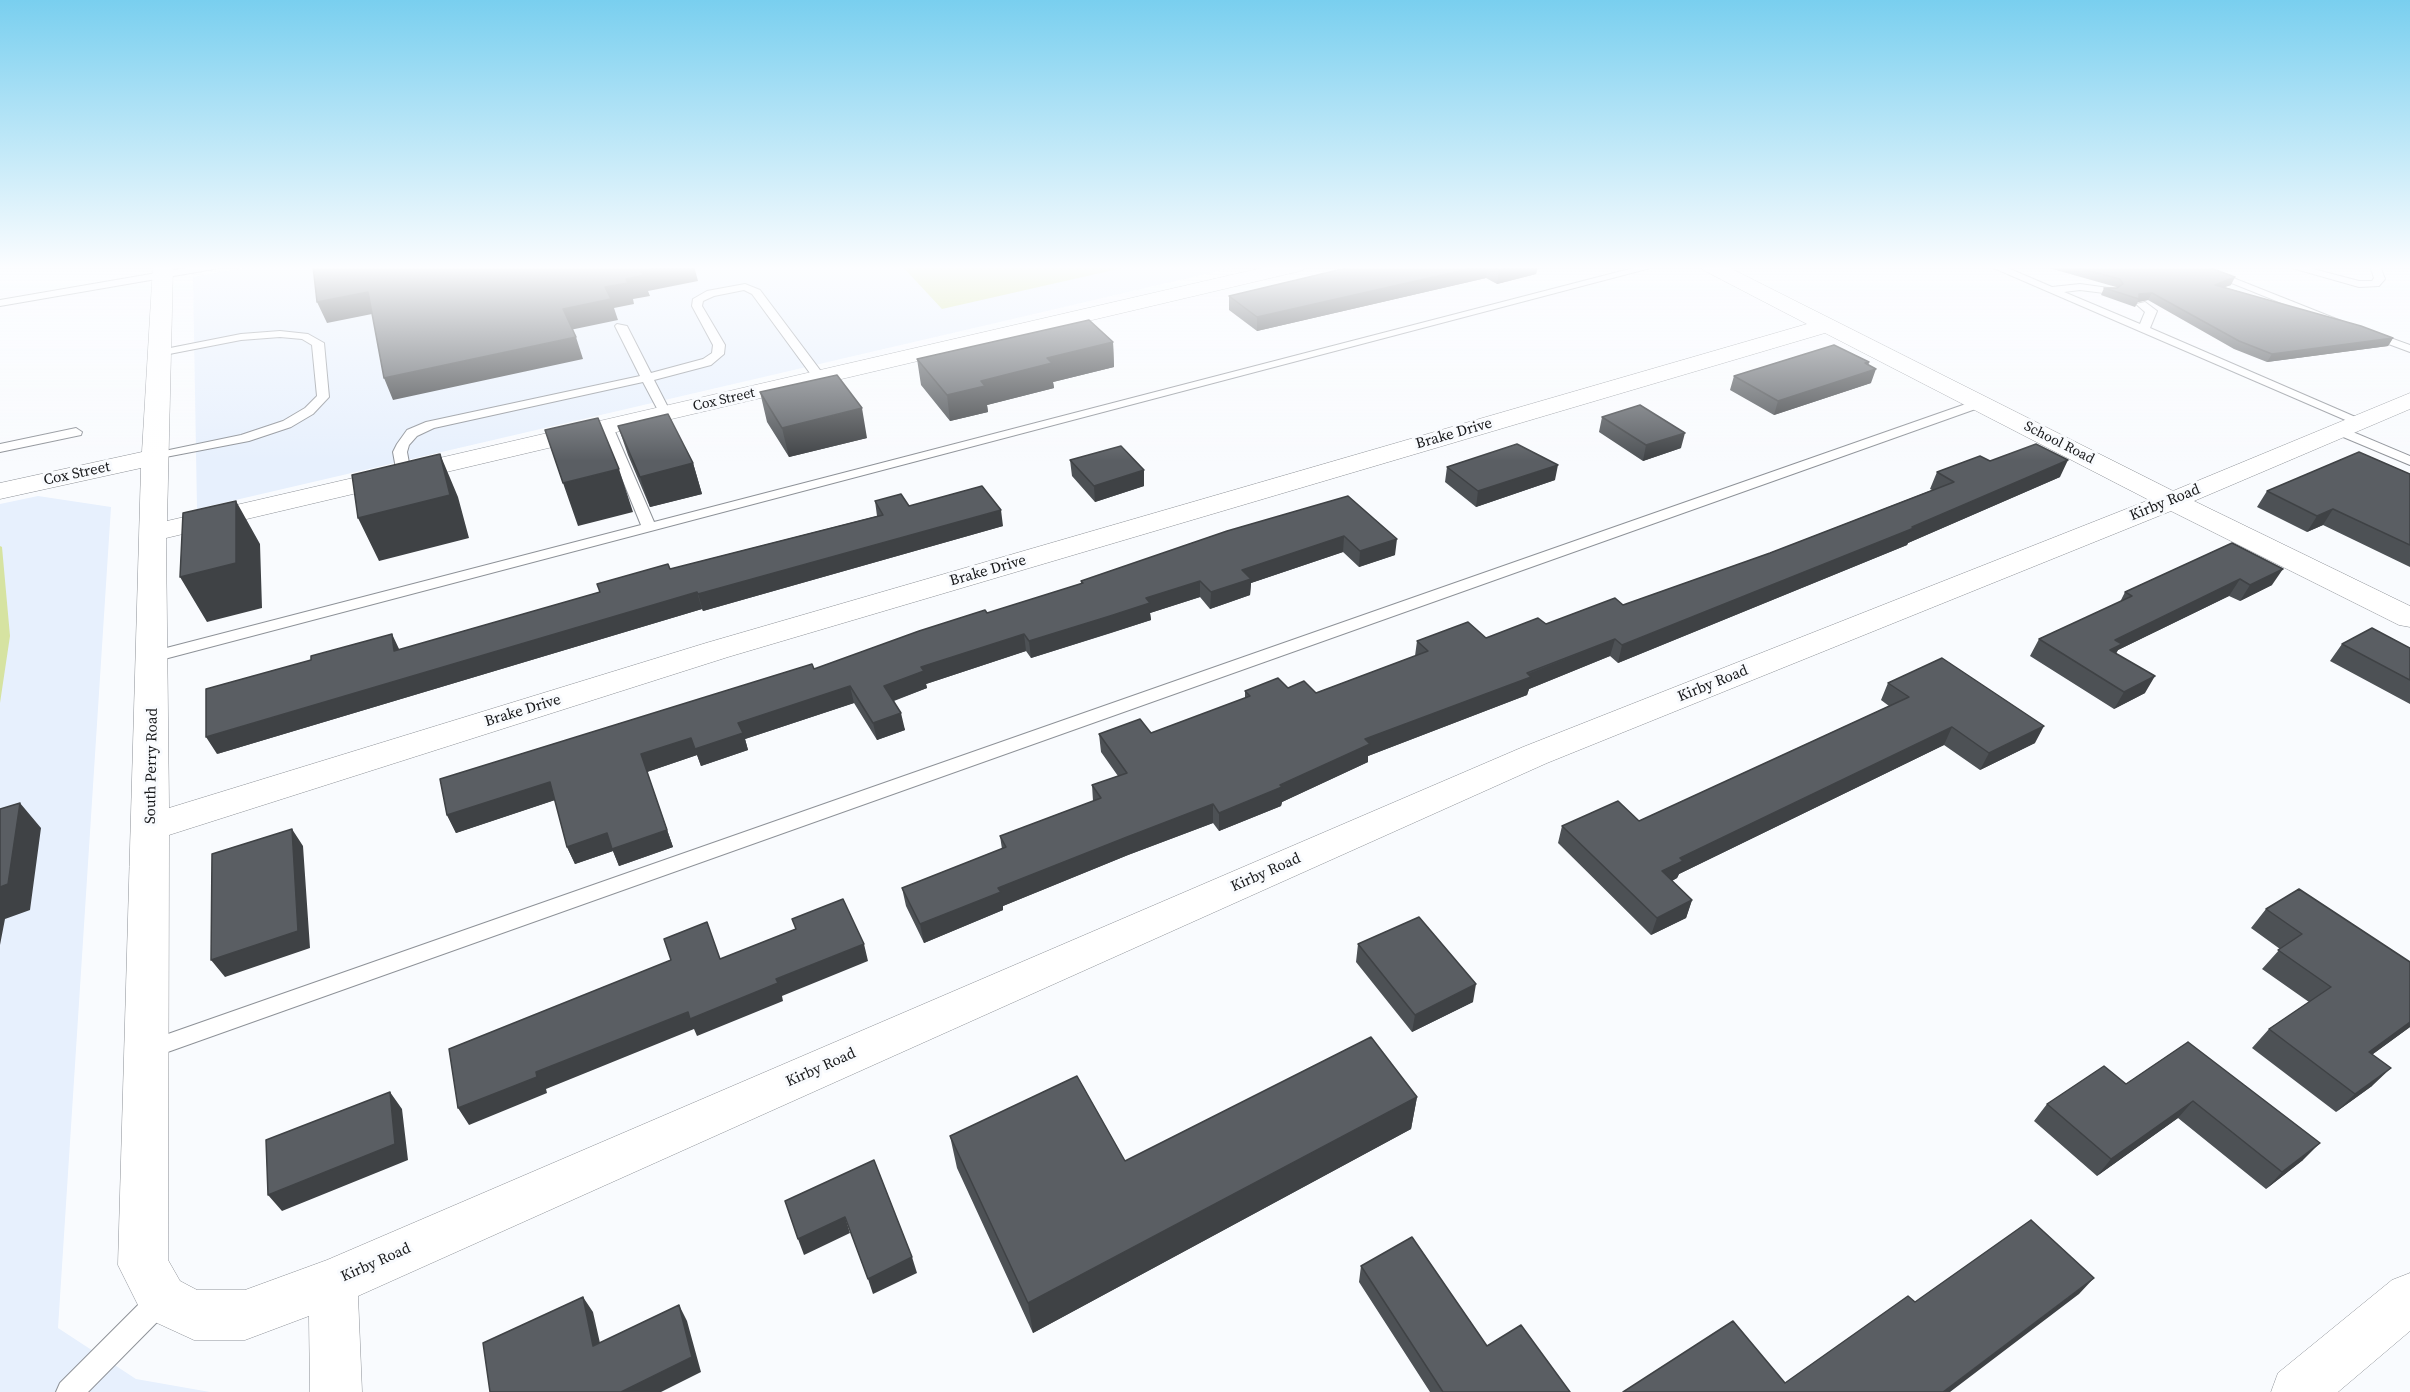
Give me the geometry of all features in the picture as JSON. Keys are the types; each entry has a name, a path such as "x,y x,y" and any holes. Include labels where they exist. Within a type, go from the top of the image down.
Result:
{"street":[{"name":"South Perry Road","path":"152,1282 147,1050 153,657 152,533 160,331"},
{"name":"Cox Street","path":"152,533 1017,331"},
{"name":"Brake Drive","path":"151,827 728,646 1808,331"},
{"name":"School Road","path":"1840,331 2172,501 2410,618"},
{"name":"Kirby Road","path":"152,1282 194,1315 245,1315 333,1282 1534,755 2172,501 2410,400"},
{"name":"Cox Street","path":"0,491 155,458"},
{"path":"333,1282 336,1392"},
{"path":"2297,1392 2410,1298"}],"lane":[{"path":"623,331 665,414"},
{"path":"404,474 400,452 412,433 430,425 688,369 718,354 719,345 711,331"},
{"path":"785,331 819,377"},
{"path":"153,657 1404,331"},
{"path":"2146,331 2351,426 2410,461"},
{"path":"2363,331 2410,349"},
{"path":"155,458 244,438 286,424 309,411 323,397 318,343 303,336 280,334 241,337 159,353"},
{"path":"147,1050 1980,403"},
{"path":"607,427 649,528"},
{"path":"0,448 76,432"},
{"path":"69,1392 152,1282"}],"shaded area":[{"path":"194,331 961,331 197,509"},
{"path":"38,496 111,507 58,1328 136,1379 210,1392 0,1392 0,504"}],"green space":[{"path":"0,546 2,547 10,636 0,703"}],"building":[{"path":"375,331 573,331 576,337 384,378"},
{"path":"1041,331 1101,331 1113,342 1047,358 1052,363 981,381 985,386 947,395 917,359"},
{"path":"2221,331 2374,331 2393,338 2272,354"},
{"path":"1834,345 1869,362 1865,363 1876,369 1778,401 1734,376"},
{"path":"837,375 862,408 782,428 760,392"},
{"path":"1640,405 1685,433 1646,445 1602,417"},
{"path":"668,414 693,463 640,477 618,426"},
{"path":"598,418 619,469 563,483 545,430"},
{"path":"1517,444 1558,465 1478,491 1447,467"},
{"path":"2036,444 2068,460 1912,527 1914,528 1622,645 1615,639 1527,673 1531,677 1365,739 1370,744 1280,785 1282,787 1219,813 1213,804 998,888 1001,892 920,924 902,888 1006,847 1000,836 1101,798 1092,785 1127,773 1099,734 1140,719 1151,733 1250,696 1245,691 1278,678 1288,688 1304,681 1316,693 1428,651 1417,641 1468,622 1486,638 1538,618 1546,624 1615,598 1623,605 1770,553 1954,482 1937,472 1980,456 1990,461"},
{"path":"1121,446 1144,470 1094,486 1070,460"},
{"path":"2359,452 2410,474 2410,545 2333,509 2317,516 2267,491"},
{"path":"440,454 450,495 358,518 352,475"},
{"path":"982,486 1001,510 698,594 697,592 206,737 206,689 311,660 311,656 392,634 394,651 600,592 597,584 668,564 670,569 883,515 875,501 901,494 909,506"},
{"path":"1348,496 1397,539 1360,551 1344,536 1242,570 1251,579 1211,592 1200,581 1146,598 1150,603 1029,641 1024,634 921,667 924,671 884,686 901,713 873,723 850,686 738,723 743,733 695,749 691,738 641,754 667,830 612,849 607,833 567,847 550,782 447,815 440,779 812,664 814,669 919,631 985,610 987,613 1083,583 1081,581 1227,531"},
{"path":"236,501 236,563 180,577 183,513"},
{"path":"2232,543 2283,569 2250,585 2240,579 2115,640 2122,644 2110,650 2155,676 2124,692 2039,639 2132,596 2125,592"},
{"path":"2372,628 2410,648 2410,680 2342,644"},
{"path":"1942,658 2044,726 1989,753 1952,727 1680,858 1683,861 1662,871 1692,900 1657,918 1562,826 1618,801 1639,821 1909,697 1888,683"},
{"path":"20,803 8,884 0,887 0,809"},
{"path":"292,829 298,931 211,960 212,854"},
{"path":"2299,889 2410,962 2410,1022 2369,1052 2391,1068 2355,1094 2269,1029 2331,987 2278,950 2302,934 2266,909"},
{"path":"843,899 864,944 776,979 778,983 690,1019 688,1012 536,1072 537,1077 458,1108 449,1049 671,960 664,939 707,922 720,959 796,929 792,919"},
{"path":"1419,917 1476,984 1415,1015 1358,944"},
{"path":"1371,1037 1417,1097 1028,1303 950,1136 1077,1076 1125,1161"},
{"path":"2188,1042 2320,1143 2282,1172 2193,1101 2111,1159 2047,1104 2104,1066 2126,1084"},
{"path":"390,1092 395,1144 268,1195 266,1140"},
{"path":"874,1160 912,1257 868,1279 845,1217 798,1239 785,1201"},
{"path":"2031,1220 2094,1278 1943,1392 1623,1392 1733,1321 1785,1383 1908,1296 1915,1302"},
{"path":"1412,1237 1487,1346 1521,1325 1570,1392 1443,1392 1361,1266"},
{"path":"583,1297 593,1346 679,1305 692,1357 621,1392 490,1392 483,1343"}]}
